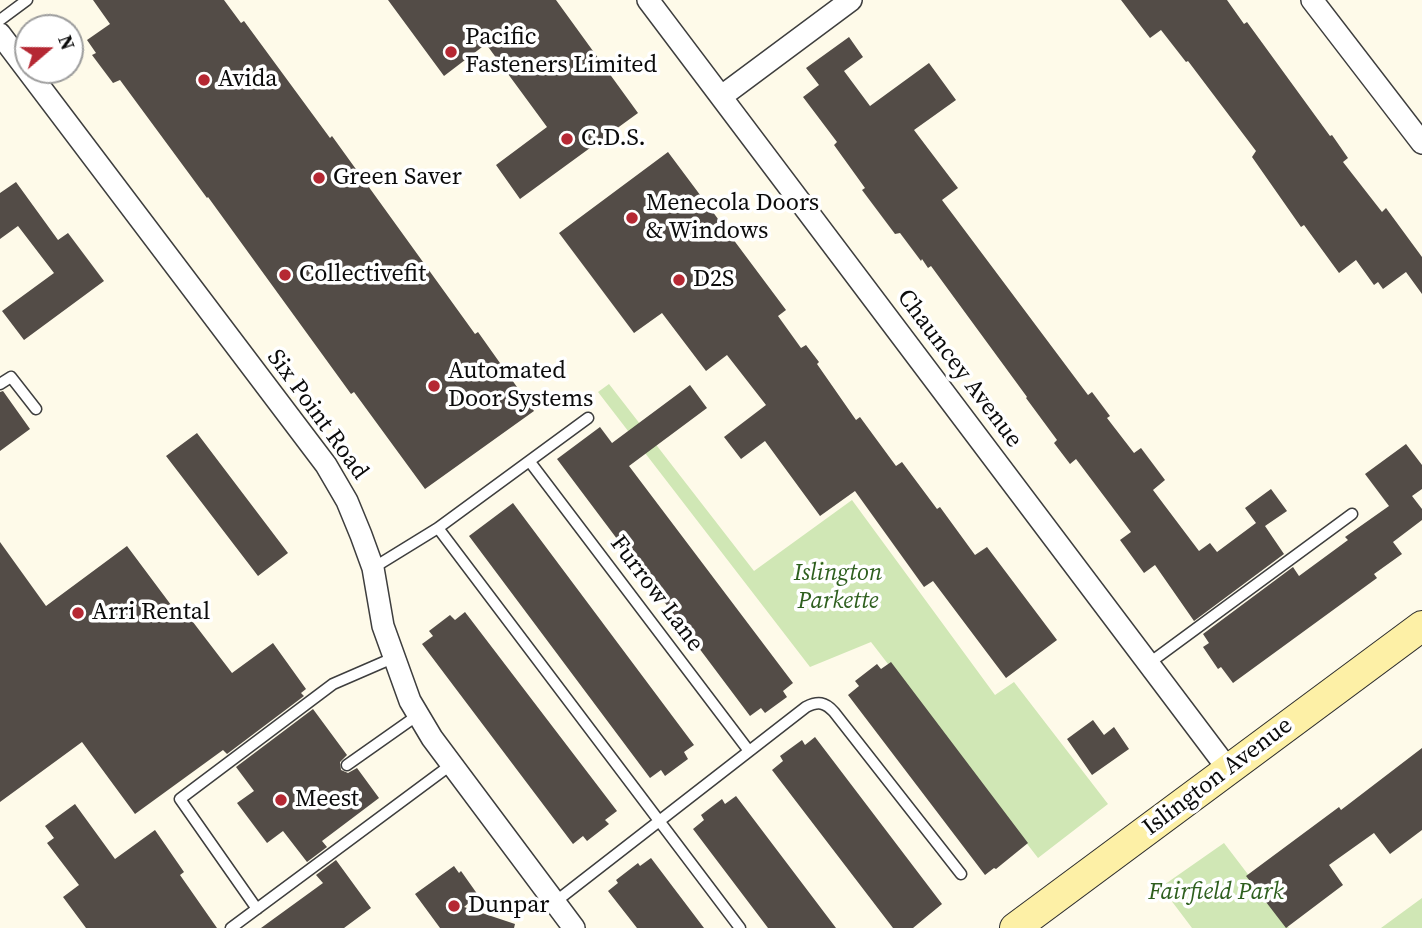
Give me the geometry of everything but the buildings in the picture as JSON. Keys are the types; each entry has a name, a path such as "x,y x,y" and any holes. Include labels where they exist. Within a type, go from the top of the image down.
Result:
{"main road":[{"name":"Islington Avenue","path":"1015,928 1422,626"}],"street":[{"name":"Chauncey Avenue","path":"648,0 1228,769"},
{"path":"722,96 851,0"},
{"path":"1312,0 1422,143"},
{"name":"Six Point Road","path":"0,34 326,465 347,501 373,568 383,626 410,701 452,764 574,928"}],"lane":[{"path":"0,20 27,0"},
{"path":"0,384 11,377 36,409"},
{"path":"373,568 438,528 588,418"},
{"name":"Furrow Lane","path":"530,462 749,751"},
{"path":"1148,664 1352,514"},
{"path":"438,528 740,928"},
{"path":"257,909 180,799 333,684 393,658"},
{"path":"555,902 814,703 828,705 961,874"},
{"path":"347,765 418,715"},
{"path":"231,928 452,764"}],"green space":[{"name":"Islington Parkette","path":"609,384 754,571 852,500 995,695 1014,682 1108,804 1038,858 871,642 810,667 598,392"},
{"name":"Fairfield Park","path":"1224,843 1289,928 1192,928 1161,887"},
{"path":"1422,898 1422,928 1381,928"}],"place":[{"name":"Pacific Fasteners Limited","path":"451,52"},
{"name":"Avida","path":"204,80"},
{"name":"C.D.S.","path":"567,139"},
{"name":"Green Saver","path":"319,178"},
{"name":"Menecola Doors & Windows","path":"632,218"},
{"name":"Collectivefit","path":"285,275"},
{"name":"D2S","path":"679,280"},
{"name":"Automated Door Systems","path":"434,386"},
{"name":"Arri Rental","path":"78,613"},
{"name":"Meest","path":"281,800"},
{"name":"Dunpar","path":"454,906"}]}
